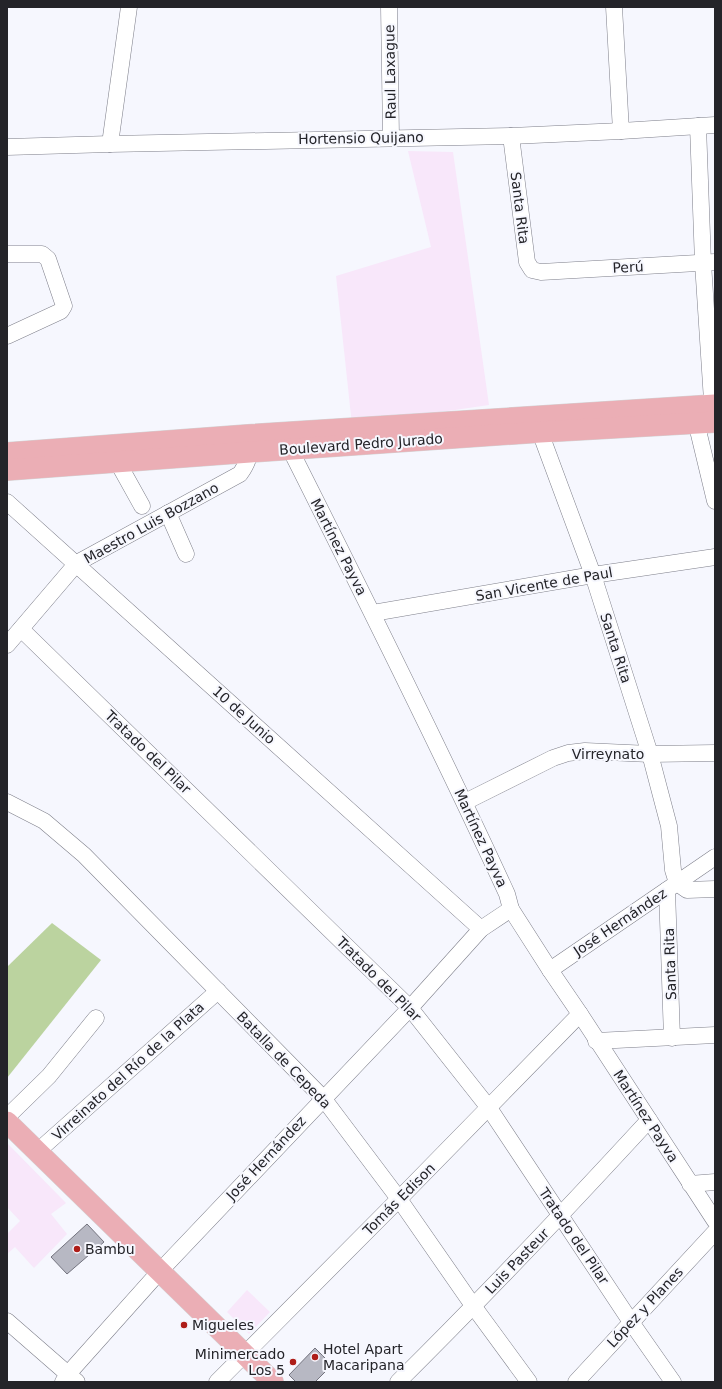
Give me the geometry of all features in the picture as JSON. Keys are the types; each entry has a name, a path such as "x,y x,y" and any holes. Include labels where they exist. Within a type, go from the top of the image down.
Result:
{"main road":[{"name":"Boulevard Pedro Jurado","path":"7,453 290,441 708,413"},
{"name":"Boulevard Pedro Jurado","path":"7,470 117,461 249,443"},
{"path":"7,1122 273,1382"}],"street":[{"path":"110,144 129,7"},
{"name":"Raul Laxague","path":"389,7 391,138"},
{"path":"614,7 621,131"},
{"name":"Hortensio Quijano","path":"7,147 511,136 715,125"},
{"path":"698,126 709,262 708,413 715,502"},
{"name":"Santa Rita","path":"511,136 527,262 532,270 541,272"},
{"path":"7,254 42,254 48,259 64,306 61,312 7,336"},
{"name":"Perú","path":"541,272 709,262"},
{"name":"Santa Rita","path":"538,424 593,575 650,754 669,826 673,870 672,1038"},
{"name":"Martínez Payva","path":"290,441 465,802 507,894 512,909 550,970 715,1221"},
{"name":"Maestro Luis Bozzano","path":"7,645 77,563 240,474 246,465 249,443"},
{"path":"117,461 142,506"},
{"name":"10 de Junio","path":"7,502 77,563 481,929"},
{"path":"168,513 186,554"},
{"name":"San Vicente de Paul","path":"373,614 593,575 715,557"},
{"name":"Tratado del Pilar","path":"21,629 410,1008 489,1108 673,1382"},
{"name":"Virreynato","path":"465,802 553,758 568,753 585,751 650,754 715,753"},
{"name":"Batalla de Cepeda","path":"7,802 44,821 84,855 323,1098 399,1199 529,1382"},
{"path":"672,887 715,857"},
{"name":"José Hernández","path":"550,970 672,887 687,890 715,889"},
{"name":"José Hernández","path":"69,1379 160,1271 410,1008 481,929 512,909"},
{"name":"Virreinato del Río de la Plata","path":"38,1151 218,991"},
{"name":"Tomás Edison","path":"217,1382 489,1108 580,1014"},
{"path":"7,1117 49,1076 96,1018"},
{"path":"596,1040 715,1035"},
{"name":"Luis Pasteur","path":"398,1382 561,1216 649,1120"},
{"path":"690,1184 715,1182"},
{"name":"López y Planes","path":"576,1382 715,1232"},
{"path":"7,1321 69,1379"}],"shaded area":[{"path":"408,151 453,152 489,405 352,425 336,276 431,247"},
{"path":"7,1143 66,1203 51,1214 67,1234 34,1268 15,1247 7,1254 7,1234 20,1221 7,1207"},
{"path":"247,1290 270,1312 249,1334 227,1312"}],"green space":[{"path":"52,923 101,960 7,1078 7,967"}],"building":[{"name":"Bambu","path":"87,1224 104,1242 67,1274 51,1257"},
{"name":"Hotel Apart Macaripana","path":"315,1348 332,1365 315,1382 296,1382 289,1375"}],"place":[{"name":"Bambu","path":"77,1249"},
{"name":"Migueles","path":"184,1325"},
{"name":"Hotel Apart Macaripana","path":"315,1357"},
{"name":"Minimercado Los 5","path":"293,1362"}]}
